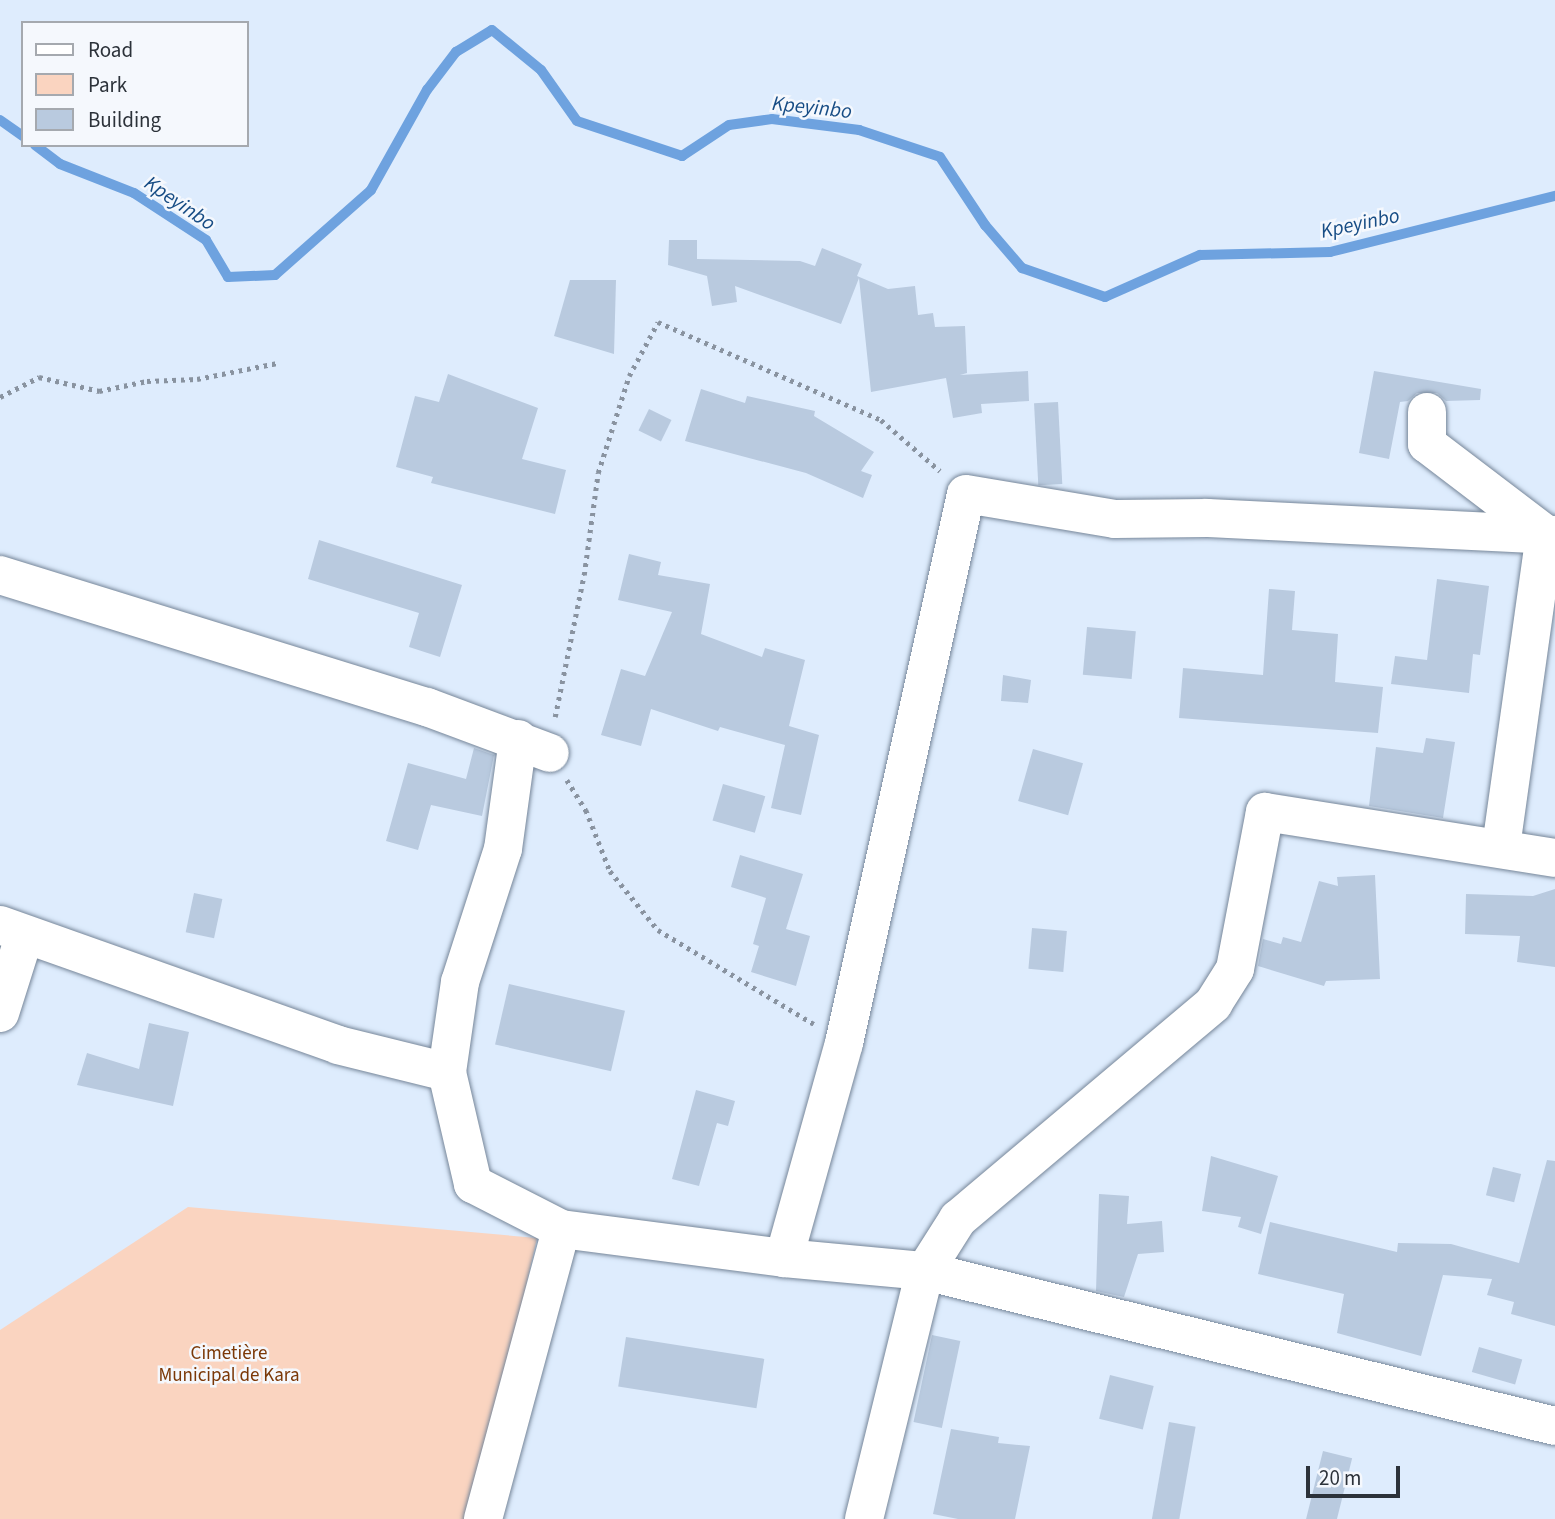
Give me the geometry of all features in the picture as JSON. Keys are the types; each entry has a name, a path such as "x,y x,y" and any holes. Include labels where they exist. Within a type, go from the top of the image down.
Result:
{"street":[{"path":"1427,412 1427,444 1550,534"},
{"path":"784,1258 844,1043 966,494 1115,519 1207,518 1550,534"},
{"path":"1501,848 1550,534"},
{"path":"0,575 534,746 460,982 446,1072 473,1184 561,1229 784,1258 925,1271 1555,1426"},
{"path":"863,1519 925,1271 958,1219 1213,1004 1235,970 1265,812 1555,858"},
{"path":"0,1013 12,931 338,1045 446,1072"},
{"path":"483,1519 561,1229"}],"path":[{"path":"844,1043 658,930 610,871 586,810 534,746 584,575 598,473 629,376 658,322 881,420 966,494"},
{"path":"0,397 39,377 99,391 147,381 198,379 277,363"}],"green space":[{"name":"Cimetière Municipal de Kara","path":"188,1207 537,1238 473,1519 0,1519 0,1330"}],"building":[{"path":"669,240 697,240 697,259 800,261 815,266 822,248 862,264 857,276 888,289 915,286 918,315 933,313 935,327 965,326 967,373 960,375 1028,371 1029,401 981,404 982,413 953,418 946,378 871,392 859,278 841,324 735,286 737,302 712,306 707,276 668,265"},
{"path":"570,280 616,280 614,354 554,336"},
{"path":"1374,371 1481,389 1480,400 1446,401 1437,393 1417,393 1408,401 1400,402 1389,459 1359,453"},
{"path":"448,374 538,408 522,459 566,470 555,514 431,483 433,477 396,467 415,396 439,402"},
{"path":"701,389 745,403 747,396 815,411 814,416 874,452 861,471 872,475 863,498 806,473 685,441"},
{"path":"1058,402 1062,484 1038,485 1034,403"},
{"path":"649,409 671,420 661,442 638,431"},
{"path":"319,540 462,585 440,657 409,647 419,613 308,579"},
{"path":"629,554 661,562 658,575 710,584 701,634 762,657 765,648 805,660 789,726 819,735 801,815 771,808 785,745 720,727 718,731 651,709 641,746 601,735 621,669 645,676 672,612 618,600"},
{"path":"1437,579 1489,586 1480,655 1473,654 1469,693 1391,684 1395,656 1427,660"},
{"path":"1269,589 1295,591 1292,630 1338,634 1335,682 1383,687 1378,733 1179,718 1183,668 1263,675"},
{"path":"1087,627 1136,631 1132,679 1083,675"},
{"path":"1003,675 1031,680 1028,703 1001,701"},
{"path":"1426,738 1455,742 1443,818 1369,806 1376,747 1423,753"},
{"path":"474,748 494,755 482,816 431,805 418,850 386,841 408,763 466,779"},
{"path":"1033,749 1083,763 1068,815 1018,801"},
{"path":"723,784 765,796 755,833 713,821"},
{"path":"740,855 803,874 786,929 810,936 796,986 751,972 759,946 753,944 766,898 731,887"},
{"path":"1375,875 1380,979 1326,981 1324,986 1258,966 1263,939 1281,944 1283,937 1301,942 1319,881 1338,886 1337,877"},
{"path":"1555,889 1555,967 1517,962 1520,936 1465,934 1466,894 1533,896"},
{"path":"194,893 222,899 214,938 186,932"},
{"path":"1032,928 1067,931 1063,972 1028,969"},
{"path":"509,984 625,1011 611,1071 495,1044"},
{"path":"149,1023 189,1032 173,1106 77,1085 87,1053 139,1069"},
{"path":"696,1090 735,1101 728,1126 717,1123 699,1186 672,1179"},
{"path":"1211,1156 1278,1176 1261,1234 1238,1227 1241,1217 1202,1211"},
{"path":"1547,1160 1555,1161 1555,1326 1511,1314 1514,1302 1487,1295 1492,1279 1443,1275 1421,1356 1337,1333 1344,1294 1258,1274 1270,1222 1397,1252 1398,1243 1451,1244 1519,1263"},
{"path":"1493,1167 1521,1174 1514,1202 1486,1195"},
{"path":"1099,1194 1129,1196 1127,1224 1162,1221 1164,1252 1138,1254 1124,1297 1096,1291"},
{"path":"932,1335 960,1341 942,1428 913,1422"},
{"path":"626,1337 764,1359 756,1408 618,1386"},
{"path":"1479,1347 1522,1359 1515,1384 1472,1372"},
{"path":"1110,1375 1154,1386 1143,1430 1099,1419"},
{"path":"1169,1422 1196,1427 1179,1519 1152,1519"},
{"path":"951,1429 999,1437 998,1443 1030,1446 1015,1519 958,1519 933,1514"},
{"path":"1323,1451 1352,1458 1337,1519 1306,1519"}],"waterway":[{"name":"Kpeyinbo","path":"38,147 60,164 134,193 206,240 228,277 275,275 371,190 427,90 456,52 492,30 541,70 577,121 682,156 729,125 772,119 859,130 940,157 985,225 1022,268 1105,297 1200,255 1330,252 1555,196"},
{"name":"Kpeyinbo","path":"0,120 21,135"}]}
